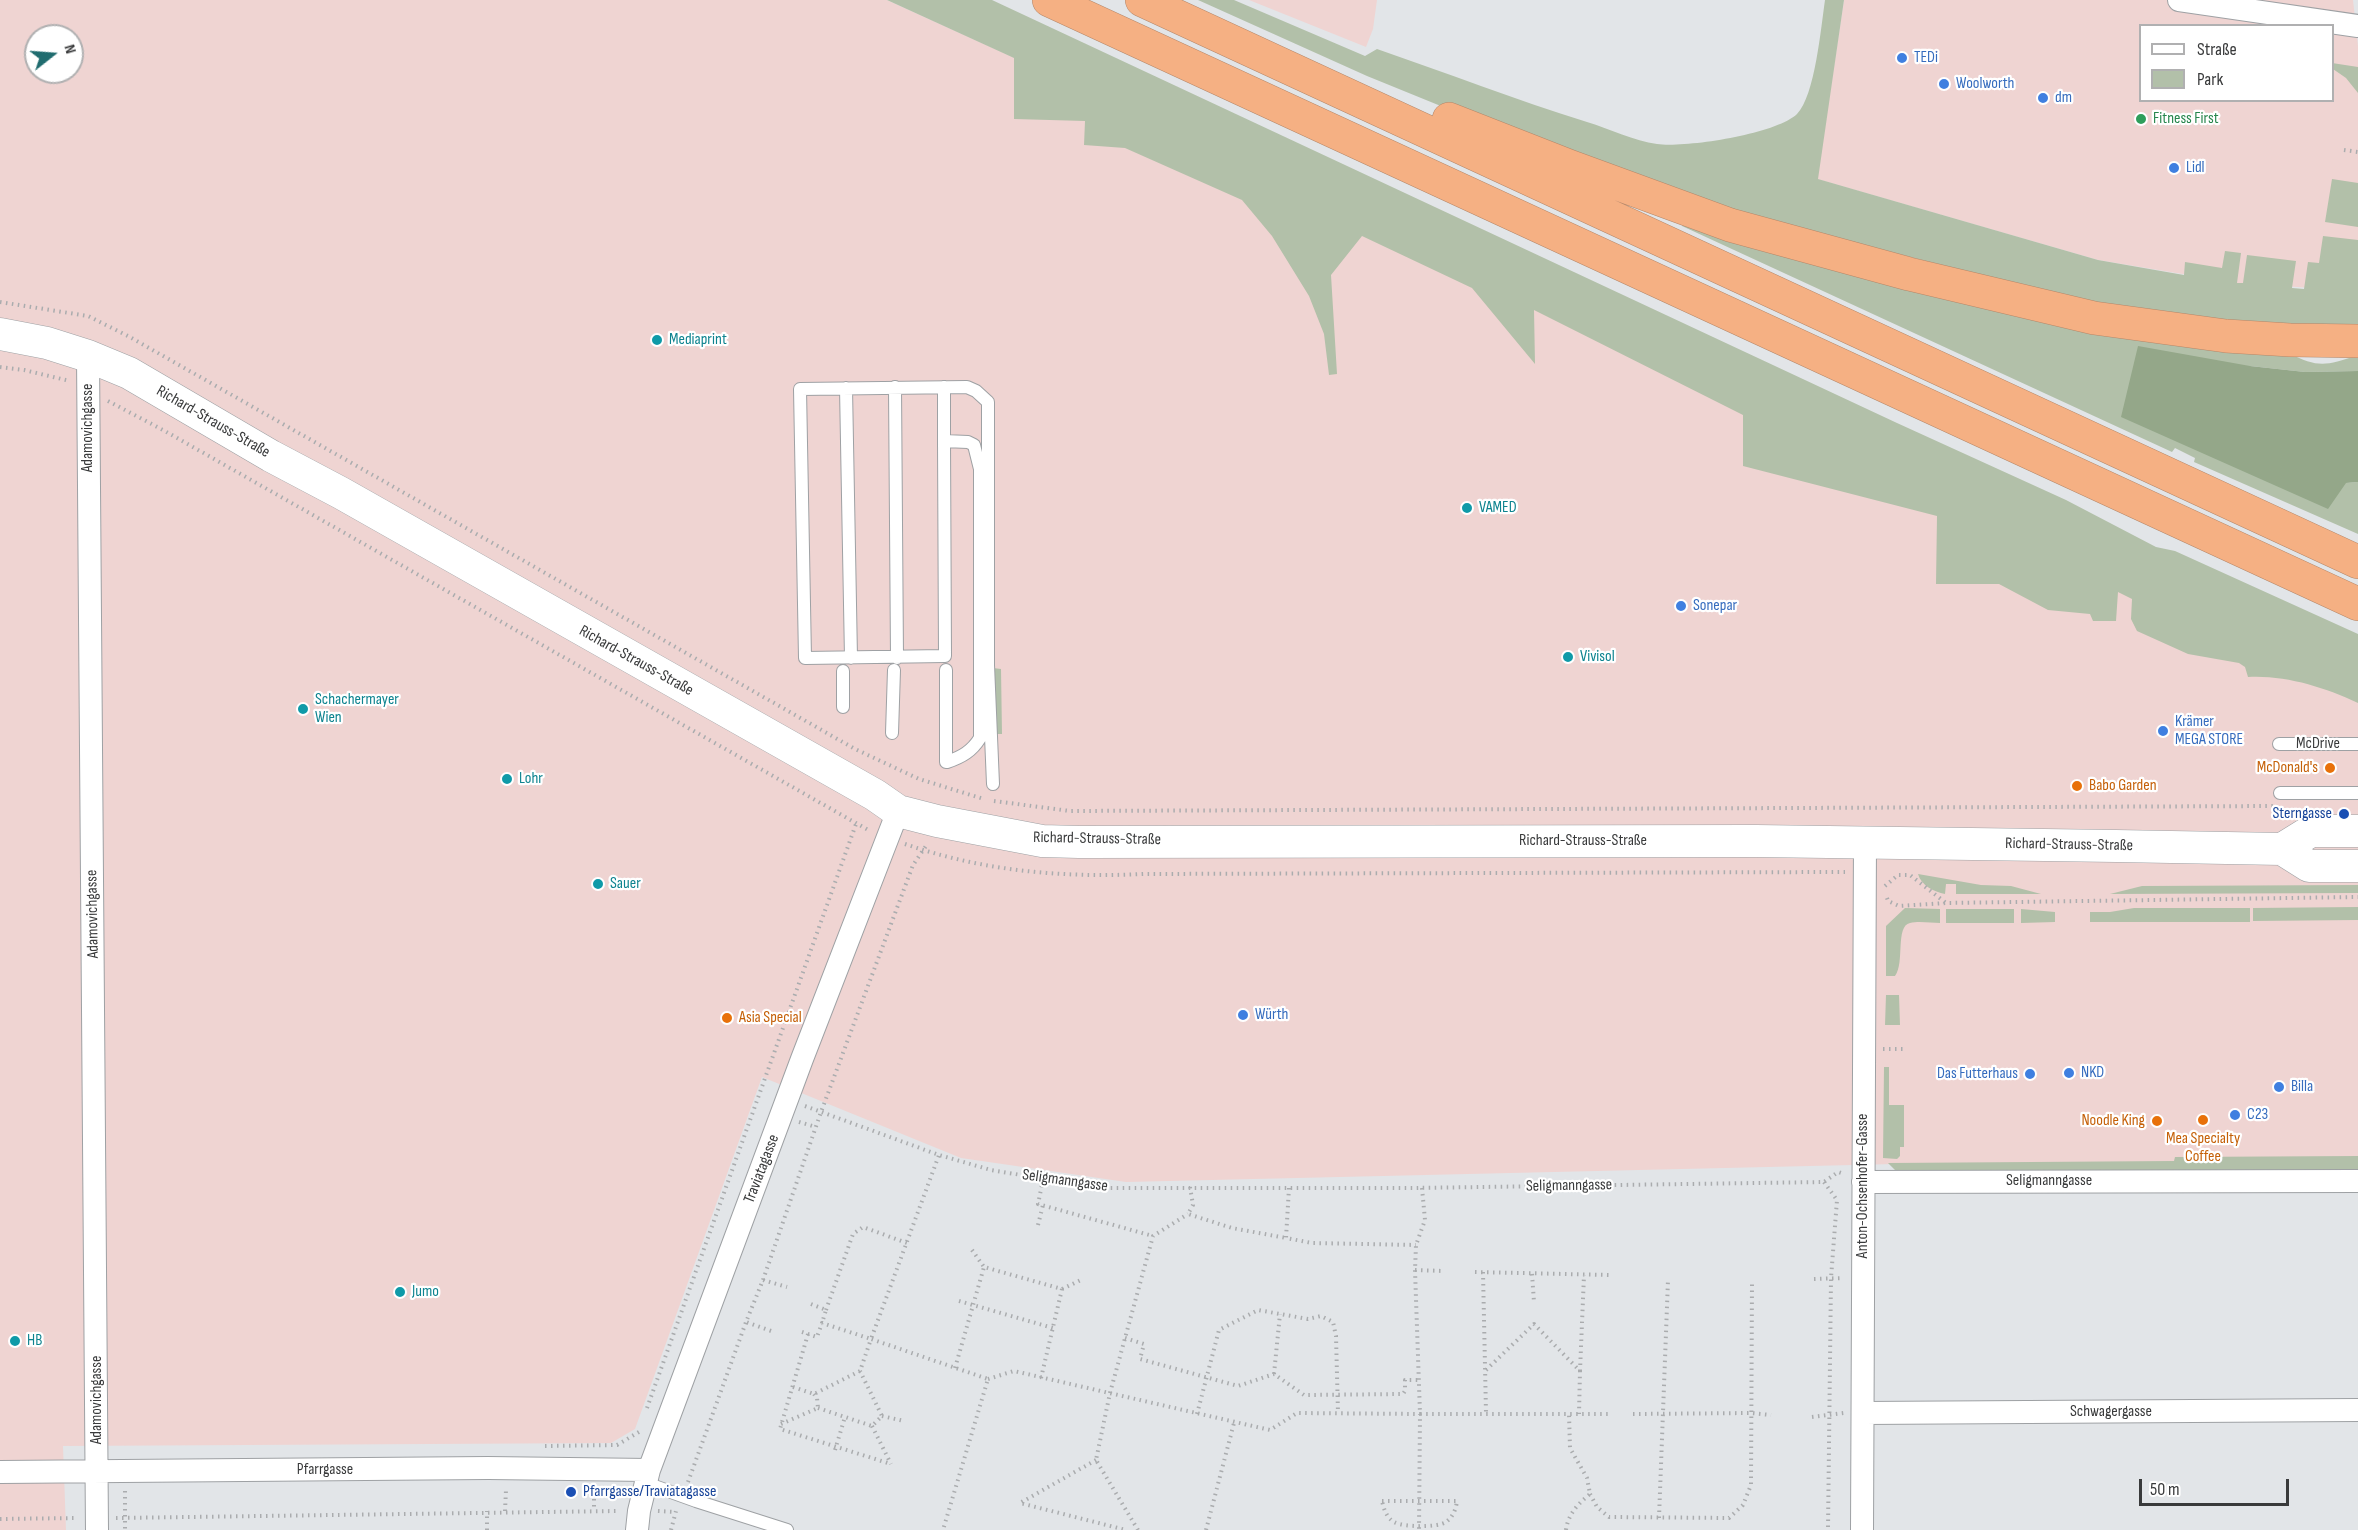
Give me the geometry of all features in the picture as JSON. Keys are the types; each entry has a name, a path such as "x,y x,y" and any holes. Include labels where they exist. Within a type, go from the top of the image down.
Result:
{"highway":[{"path":"1049,0 2358,604"},
{"path":"1142,0 2358,562"},
{"path":"1224,38 1293,58 1569,166 1730,225 1898,271 2105,319 2226,336 2290,340 2358,340"}],"main road":[{"name":"Richard-Strauss-Straße","path":"0,334 47,343 88,356 129,373 271,456 341,493 875,795 893,825 937,821 1032,839 1070,842 1864,841 2282,849"},
{"path":"2358,831 2311,831 2282,849 2309,866 2358,866"}],"street":[{"path":"2179,0 2358,26"},
{"name":"Adamovichgasse","path":"88,356 97,1524"},
{"name":"Traviatagasse","path":"638,1520 648,1477 790,1110 893,825"},
{"name":"Anton-Ochsenhofer-Gasse","path":"1862,1530 1863,1182 1876,881 1864,841"},
{"name":"Seligmanngasse","path":"1863,1182 2356,1188"},
{"name":"Schwagergasse","path":"1863,1413 2358,1410"},
{"name":"Pfarrgasse","path":"0,1473 476,1468 648,1477"}],"lane":[{"path":"944,387 945,656 896,664 851,658 805,658 798,391 804,388 895,387 944,387 967,387 976,391 988,402 989,411 988,665 993,784"},
{"path":"892,733 896,664 895,387"},
{"path":"846,388 851,658"},
{"path":"944,441 968,442 974,445 980,469 980,738 975,747 967,753 947,762 946,670"},
{"path":"843,671 843,707"},
{"name":"McDrive","path":"2279,744 2358,744"},
{"path":"2280,793 2358,793"},
{"name":"Pfarrgasse","path":"648,1477 683,1496 787,1530"}],"path":[{"path":"2344,150 2358,152"},
{"path":"0,302 87,316 128,336 855,749 919,779 960,793 995,801 1070,811 2281,806"},
{"path":"0,367 24,370 75,383 163,430 856,824 893,825 925,851 938,856 1023,872 1093,876 1847,872 1876,881 1898,875 1910,875 1946,903"},
{"path":"646,1410 856,824"},
{"path":"671,1530 763,1280 821,1112 913,865 925,851"},
{"path":"1876,881 1888,901 1899,906 1946,903 2358,897"},
{"path":"790,1110 816,1127"},
{"name":"Seligmanngasse","path":"790,1110 821,1112 939,1155 991,1170 1099,1188 1422,1188 1824,1182 1838,1172 1863,1182"},
{"path":"814,1394 860,1371 939,1155"},
{"path":"1043,1180 1038,1204 1154,1236"},
{"path":"1824,1182 1837,1200 1831,1278 1828,1530"},
{"path":"1138,1530 1096,1460 1110,1393 1154,1236 1188,1214 1193,1205 1191,1187"},
{"path":"1286,1238 1289,1188"},
{"path":"1419,1528 1415,1270 1416,1245 1425,1220 1422,1188"},
{"path":"1038,1225 1043,1205"},
{"path":"1188,1214 1232,1228 1312,1243 1416,1245"},
{"path":"802,1332 817,1337 853,1234 863,1227 907,1243"},
{"path":"972,1250 984,1267 1062,1289 1083,1279"},
{"path":"955,1368 984,1267"},
{"path":"1415,1270 1444,1271"},
{"path":"1475,1272 1610,1275"},
{"path":"1483,1272 1486,1413"},
{"path":"1532,1274 1534,1302"},
{"path":"1579,1414 1584,1275"},
{"path":"1814,1279 1863,1279"},
{"path":"763,1280 787,1287"},
{"path":"1659,1518 1668,1280"},
{"path":"1569,1414 1570,1448 1587,1478 1590,1494 1597,1507 1609,1517 1729,1518 1743,1505 1750,1485 1752,1281"},
{"path":"1041,1378 1062,1289"},
{"path":"959,1301 1053,1329"},
{"path":"811,1304 826,1310"},
{"path":"1197,1414 1219,1330 1257,1310 1308,1319 1322,1316 1333,1322 1336,1336 1338,1413"},
{"path":"1274,1374 1280,1314"},
{"path":"746,1322 771,1330"},
{"path":"822,1323 988,1379 1014,1371 1270,1430 1297,1413 1608,1414"},
{"path":"1486,1370 1534,1324 1580,1371"},
{"path":"782,1424 818,1408 872,1426 891,1464 836,1449 780,1429 808,1334"},
{"path":"1125,1338 1144,1344 1140,1359 1238,1386 1274,1374"},
{"path":"860,1371 882,1416 904,1422"},
{"path":"1274,1374 1304,1395 1402,1394 1405,1391 1405,1380 1418,1380"},
{"path":"943,1530 988,1379"},
{"path":"793,1387 814,1394 818,1408"},
{"path":"1633,1414 1751,1413 1771,1415"},
{"path":"1812,1417 1830,1413 1863,1413"},
{"path":"872,1426 882,1416"},
{"path":"836,1449 845,1417"},
{"path":"535,1446 617,1445 639,1432 643,1421"},
{"path":"1208,1529 1234,1423"},
{"path":"1096,1460 1020,1503 1126,1530"},
{"path":"505,1511 505,1490 516,1490"},
{"path":"583,1490 594,1490 594,1511"},
{"path":"1566,1530 1567,1520 1577,1505 1590,1494"},
{"path":"1382,1501 1419,1501 1457,1501 1452,1516 1446,1522 1419,1528 1396,1523 1387,1515 1382,1501"},
{"path":"0,1519 97,1524 488,1511 594,1511 638,1520 676,1512"},
{"path":"487,1530 488,1511"},
{"path":"1823,1530 1828,1521"}],"shaded area":[{"path":"0,0 887,0 1026,63 2358,694 2358,1168 1896,1164 1126,1182 961,1158 762,1077 635,1429 611,1443 63,1446 66,1530 0,1530"},
{"path":"1249,0 1377,0 1373,29 1366,47"},
{"path":"1844,0 2353,0 2358,46 2358,291 2237,283 2098,260 1817,179"}],"green space":[{"path":"887,0 992,0 2066,500 2156,547 2175,551 2358,634 2358,703 2304,683 2276,678 2248,677 2245,667 2239,663 2188,654 2137,631 2131,619 2132,599 2118,592 2116,621 2093,621 2090,614 2048,610 1999,584 1936,584 1937,516 1743,466 1743,415 1534,310 1535,364 1472,288 1362,236 1331,275 1337,374 1329,375 1324,334 1309,296 1272,236 1242,200 1125,148 1084,145 1085,121 1014,119 1014,58"},
{"path":"1198,0 1234,0 1365,56 1377,49 1631,138 1670,145 1709,142 1751,133 1770,128 1797,114 1803,105 1813,77 1825,0 1844,0 1818,179 2098,260 2184,275 2185,262 2222,268 2225,251 2241,253 2237,283 2243,283 2247,255 2296,261 2292,288 2304,289 2308,262 2319,263 2323,236 2358,240 2358,330 2315,330 2099,305 1740,214 1512,135 1367,76"},
{"path":"2334,63 2358,67 2358,93 2346,78 2334,70"},
{"path":"2332,179 2358,183 2358,227 2325,222"},
{"path":"1684,223 2288,353 2315,363 2330,363 2358,355 2358,371 2305,372 2250,366 2346,483 2358,482 2358,534 2194,462 2195,458 2175,448 2172,452 1682,226"},
{"path":"2138,346 2250,366 2305,372 2358,371 2358,482 2346,483 2328,509 2121,417"},
{"path":"993,668 1001,669 1002,734 994,734"},
{"path":"1918,874 1981,885 2011,886 2041,894 1956,894 1956,884 1946,884 1945,894 1928,887"},
{"path":"2358,885 2358,893 2110,894 2142,886"},
{"path":"2358,907 2358,920 2253,921 2253,908"},
{"path":"1905,908 1940,909 1940,923 1914,922 1905,926 1901,938 1898,970 1895,976 1886,976 1886,926"},
{"path":"2134,908 2250,908 2250,922 2090,922 2090,912 2110,912"},
{"path":"1946,909 2014,909 2014,923 1946,923"},
{"path":"2021,909 2055,912 2055,922 2021,923"},
{"path":"1886,995 1899,995 1900,1025 1885,1025"},
{"path":"1884,1067 1889,1067 1889,1105 1904,1105 1904,1147 1900,1147 1900,1156 1897,1159 1883,1158"},
{"path":"2358,1156 2358,1170 1898,1173 1888,1163 2174,1161 2175,1157"}],"place":[{"name":"TEDi","path":"1902,58"},
{"name":"Woolworth","path":"1944,84"},
{"name":"dm","path":"2043,98"},
{"name":"Fitness First","path":"2141,119"},
{"name":"Lidl","path":"2174,168"},
{"name":"Mediaprint","path":"657,340"},
{"name":"VAMED","path":"1467,508"},
{"name":"Sonepar","path":"1681,606"},
{"name":"Vivisol","path":"1568,657"},
{"name":"Schachermayer Wien","path":"303,709"},
{"name":"Krämer MEGA STORE","path":"2163,731"},
{"name":"McDonald's","path":"2330,768"},
{"name":"Lohr","path":"507,779"},
{"name":"Babo Garden","path":"2077,786"},
{"name":"Sterngasse","path":"2344,814"},
{"name":"Sauer","path":"598,884"},
{"name":"Würth","path":"1243,1015"},
{"name":"Asia Special","path":"727,1018"},
{"name":"NKD","path":"2069,1073"},
{"name":"Das Futterhaus","path":"2030,1074"},
{"name":"Billa","path":"2279,1087"},
{"name":"C23","path":"2235,1115"},
{"name":"Mea Specialty Coffee","path":"2203,1120"},
{"name":"Noodle King","path":"2157,1121"},
{"name":"Jumo","path":"400,1292"},
{"name":"HB","path":"15,1341"},
{"name":"Pfarrgasse/Traviatagasse","path":"571,1492"}]}
